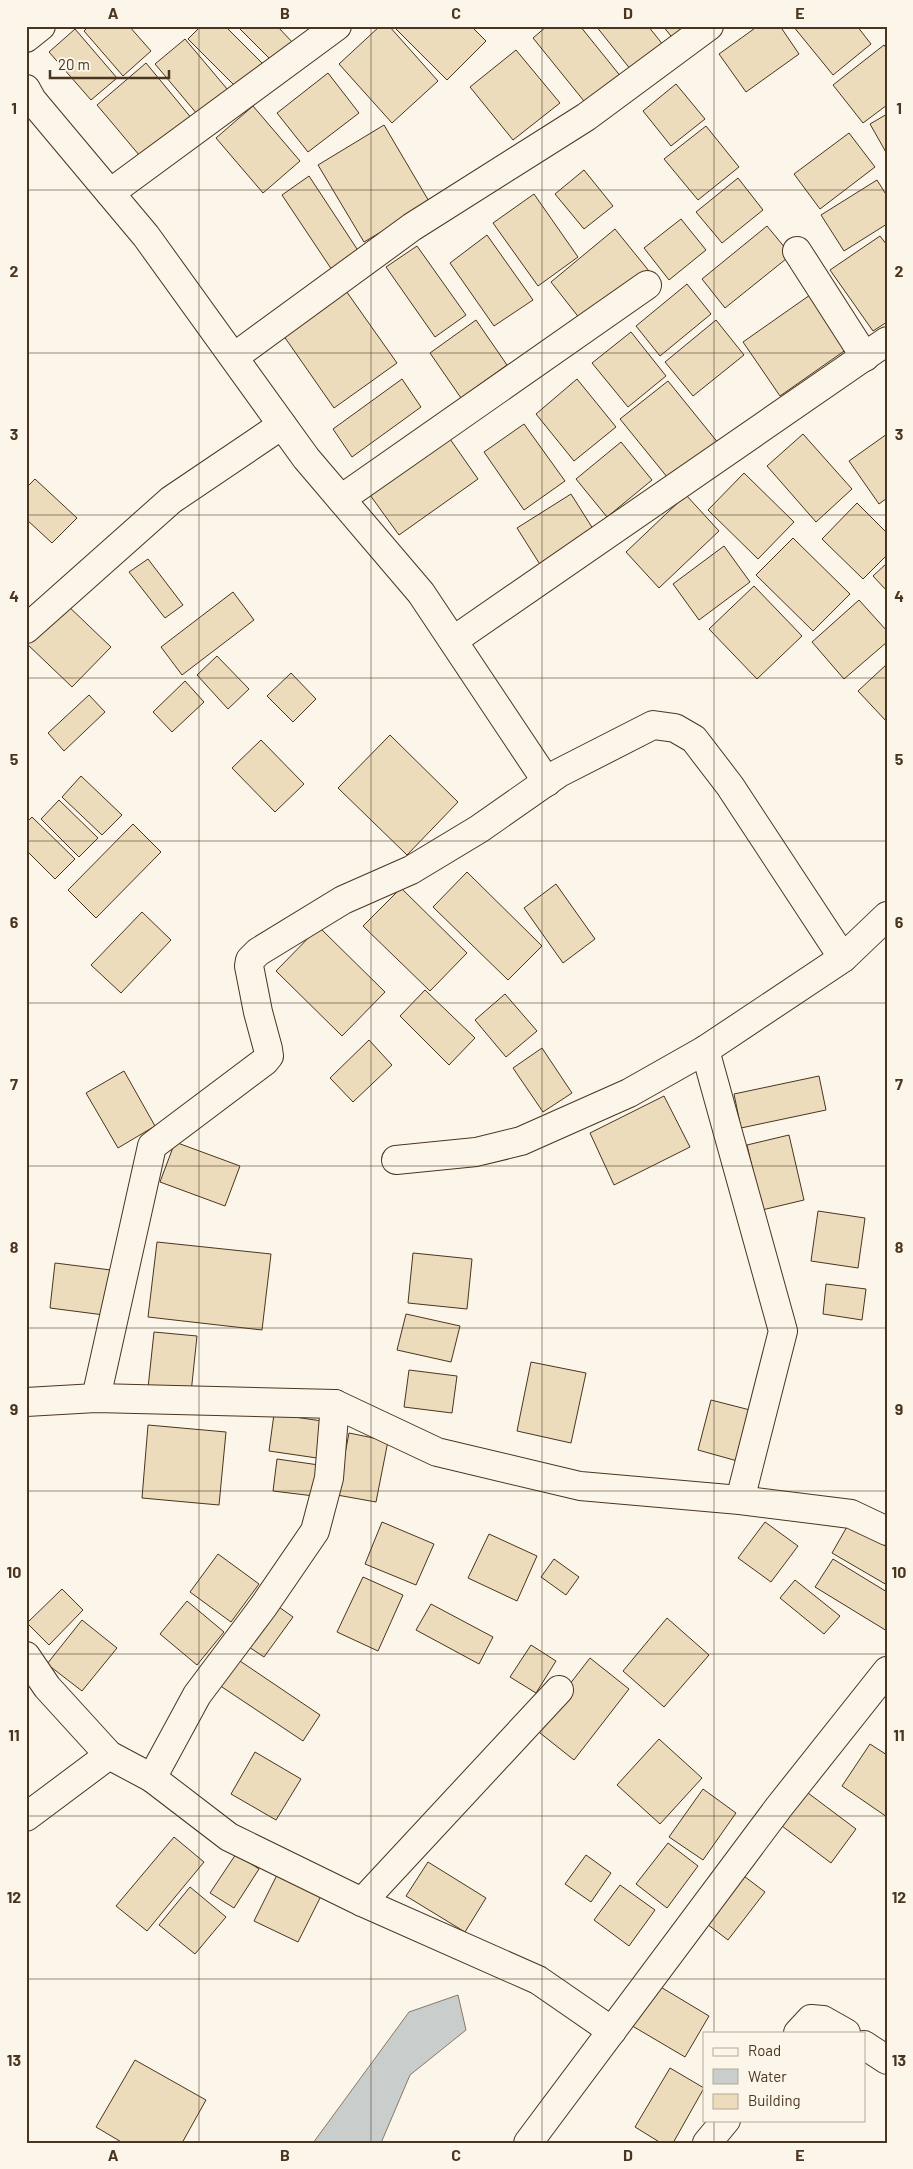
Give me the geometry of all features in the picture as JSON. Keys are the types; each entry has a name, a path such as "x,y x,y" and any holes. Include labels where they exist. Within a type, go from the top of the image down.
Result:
{"street":[{"path":"26,38 41,26"},
{"path":"110,193 337,26"},
{"path":"234,357 412,227 586,117 708,26"},
{"path":"28,99 146,236 306,458 421,593 547,782"},
{"path":"798,251 865,356"},
{"path":"341,498 647,285"},
{"path":"454,640 887,341"},
{"path":"26,629 171,500 282,425"},
{"path":"96,1398 152,1146 265,1061 268,1056 252,984 250,960 258,952 343,900 420,865 478,829 559,773 653,725 675,728 694,739 730,786 843,958"},
{"path":"396,1160 476,1152 521,1141 629,1093 705,1050 843,958 887,916"},
{"path":"705,1050 783,1331 740,1500"},
{"path":"26,1402 96,1398 335,1404 437,1452 580,1486 740,1500 851,1514 887,1532"},
{"path":"152,1778 197,1695 263,1607 315,1531 329,1478 335,1404"},
{"path":"26,1656 47,1687 109,1755 152,1778 229,1837 362,1902 538,1980 612,2031"},
{"path":"528,2143 779,1807 887,1671"},
{"path":"362,1902 559,1690"},
{"path":"26,1816 109,1755"},
{"path":"799,2032 811,2019 823,2020 844,2032"},
{"path":"866,2046 887,2060"},
{"path":"707,2143 724,2122"}],"water":[{"path":"458,1995 466,2030 410,2075 381,2143 313,2143 409,2012"}],"building":[{"path":"89,26 129,26 151,51 123,76 84,31"},
{"path":"201,26 225,26 266,67 241,92 188,39"},
{"path":"237,26 277,26 295,45 276,65"},
{"path":"380,26 389,26 438,81 392,123 339,64"},
{"path":"393,26 471,26 486,41 447,80"},
{"path":"547,26 580,26 622,78 588,106 533,38"},
{"path":"596,26 648,26 668,51 635,75"},
{"path":"663,26 701,26 678,45"},
{"path":"758,26 780,26 799,54 746,92 719,54"},
{"path":"793,26 857,26 871,44 833,75"},
{"path":"75,29 117,78 91,100 49,52"},
{"path":"185,39 233,96 203,121 155,64"},
{"path":"884,45 887,49 887,105 863,123 833,85"},
{"path":"516,50 560,103 513,140 470,87"},
{"path":"146,63 193,120 145,162 97,105"},
{"path":"328,73 359,113 308,152 277,113"},
{"path":"676,84 705,119 671,146 643,111"},
{"path":"253,106 300,161 263,193 216,138"},
{"path":"887,114 887,154 870,124"},
{"path":"384,125 430,203 364,242 318,165"},
{"path":"706,126 739,167 698,200 664,159"},
{"path":"849,133 875,167 820,209 794,174"},
{"path":"584,170 613,206 584,229 555,194"},
{"path":"309,176 359,252 332,270 282,195"},
{"path":"738,178 763,210 722,243 696,212"},
{"path":"877,180 887,196 887,224 844,251 821,215"},
{"path":"534,194 578,257 538,286 493,223"},
{"path":"681,219 706,250 669,280 644,248"},
{"path":"767,226 791,255 725,308 702,279"},
{"path":"615,229 649,271 584,324 551,282"},
{"path":"487,235 533,300 494,326 450,263"},
{"path":"880,236 887,245 887,322 873,331 830,270"},
{"path":"417,246 466,315 435,337 386,267"},
{"path":"687,284 711,314 660,356 636,326"},
{"path":"344,288 397,363 334,408 281,332"},
{"path":"810,295 847,349 780,396 743,342"},
{"path":"476,320 507,365 461,398 430,353"},
{"path":"716,320 744,355 693,396 665,362"},
{"path":"631,332 666,376 628,407 592,363"},
{"path":"402,379 421,407 352,457 333,429"},
{"path":"577,379 616,427 574,461 536,414"},
{"path":"668,381 719,444 672,483 620,419"},
{"path":"524,424 565,481 524,510 484,452"},
{"path":"803,434 852,489 816,522 767,466"},
{"path":"887,434 887,498 879,504 849,461"},
{"path":"450,439 478,479 399,535 370,495"},
{"path":"621,442 652,480 607,517 576,479"},
{"path":"744,473 794,522 758,559 708,510"},
{"path":"35,479 77,518 52,543 26,519 26,488"},
{"path":"571,494 595,532 541,566 517,528"},
{"path":"686,495 719,531 659,588 626,552"},
{"path":"857,503 887,533 887,555 863,579 822,539"},
{"path":"793,538 850,594 813,631 756,575"},
{"path":"724,546 750,582 699,620 673,584"},
{"path":"148,559 183,605 165,618 129,572"},
{"path":"887,563 887,591 873,576"},
{"path":"754,586 802,636 757,679 709,629"},
{"path":"233,592 254,620 182,675 161,647"},
{"path":"859,600 887,631 887,642 844,679 812,642"},
{"path":"65,603 111,647 72,687 26,643"},
{"path":"217,656 249,689 228,709 197,675"},
{"path":"887,664 887,722 858,691"},
{"path":"291,673 316,699 293,722 267,696"},
{"path":"185,681 204,702 172,732 153,712"},
{"path":"89,695 105,712 64,751 48,733"},
{"path":"390,735 458,802 407,855 338,788"},
{"path":"261,740 304,784 275,812 232,768"},
{"path":"81,776 122,815 102,835 62,797"},
{"path":"59,800 98,838 79,857 41,819"},
{"path":"32,817 75,859 55,879 26,850 26,823"},
{"path":"133,824 161,852 96,918 68,890"},
{"path":"467,872 542,946 508,980 433,907"},
{"path":"556,884 595,939 563,963 524,908"},
{"path":"401,888 467,953 430,991 363,926"},
{"path":"142,912 171,940 121,993 91,965"},
{"path":"319,927 385,992 342,1036 276,971"},
{"path":"425,990 475,1038 449,1065 400,1016"},
{"path":"505,994 537,1031 506,1057 475,1020"},
{"path":"369,1040 392,1065 353,1102 330,1078"},
{"path":"542,1048 572,1093 543,1112 513,1068"},
{"path":"124,1071 155,1126 118,1148 86,1093"},
{"path":"819,1076 826,1110 741,1128 734,1094"},
{"path":"664,1096 690,1147 614,1185 590,1133"},
{"path":"789,1135 804,1200 762,1210 747,1145"},
{"path":"175,1142 240,1166 225,1206 160,1182"},
{"path":"818,1211 865,1218 858,1268 811,1261"},
{"path":"157,1242 271,1254 262,1330 148,1317"},
{"path":"413,1253 472,1259 467,1309 408,1303"},
{"path":"55,1263 111,1270 104,1315 50,1308"},
{"path":"826,1284 866,1289 862,1320 823,1314"},
{"path":"406,1314 460,1326 451,1362 397,1350"},
{"path":"154,1332 197,1336 191,1393 148,1388"},
{"path":"531,1362 586,1373 571,1443 517,1431"},
{"path":"409,1370 457,1376 452,1413 404,1407"},
{"path":"711,1400 754,1411 741,1462 698,1450"},
{"path":"274,1414 322,1421 317,1458 269,1451"},
{"path":"148,1425 226,1432 219,1505 142,1498"},
{"path":"349,1433 388,1441 376,1502 337,1495"},
{"path":"277,1459 319,1465 314,1496 273,1491"},
{"path":"382,1522 434,1544 416,1585 365,1564"},
{"path":"765,1522 798,1546 771,1582 738,1558"},
{"path":"848,1525 887,1547 887,1585 832,1553"},
{"path":"489,1534 537,1556 517,1601 468,1578"},
{"path":"218,1554 259,1584 231,1622 190,1592"},
{"path":"554,1559 579,1577 566,1595 541,1577"},
{"path":"833,1559 887,1592 887,1631 815,1587"},
{"path":"363,1577 403,1595 378,1651 337,1632"},
{"path":"795,1580 840,1616 824,1634 780,1598"},
{"path":"62,1589 83,1610 49,1645 27,1623"},
{"path":"187,1601 224,1632 197,1665 160,1634"},
{"path":"272,1602 293,1617 264,1657 243,1643"},
{"path":"431,1604 493,1637 479,1664 416,1630"},
{"path":"667,1618 709,1655 664,1707 623,1671"},
{"path":"82,1620 117,1648 82,1691 47,1664"},
{"path":"531,1645 556,1661 536,1693 510,1677"},
{"path":"590,1658 629,1689 574,1760 535,1729"},
{"path":"237,1659 320,1715 303,1741 219,1685"},
{"path":"659,1739 702,1778 660,1824 617,1785"},
{"path":"870,1744 887,1755 887,1817 842,1786"},
{"path":"255,1752 301,1779 276,1820 231,1794"},
{"path":"703,1789 736,1813 703,1860 669,1837"},
{"path":"804,1790 856,1829 831,1863 778,1823"},
{"path":"174,1837 204,1862 147,1931 116,1906"},
{"path":"668,1843 698,1866 667,1908 636,1884"},
{"path":"236,1854 259,1869 234,1908 210,1893"},
{"path":"586,1855 611,1873 591,1902 565,1884"},
{"path":"428,1862 486,1898 465,1932 406,1896"},
{"path":"736,1870 765,1892 728,1940 699,1918"},
{"path":"279,1871 323,1892 298,1942 254,1921"},
{"path":"620,1885 655,1910 629,1946 594,1920"},
{"path":"190,1887 226,1917 195,1954 159,1925"},
{"path":"654,1983 709,2016 685,2057 629,2024"},
{"path":"135,2060 206,2100 182,2143 123,2143 96,2127"},
{"path":"670,2068 703,2087 673,2143 661,2143 635,2127"}]}
